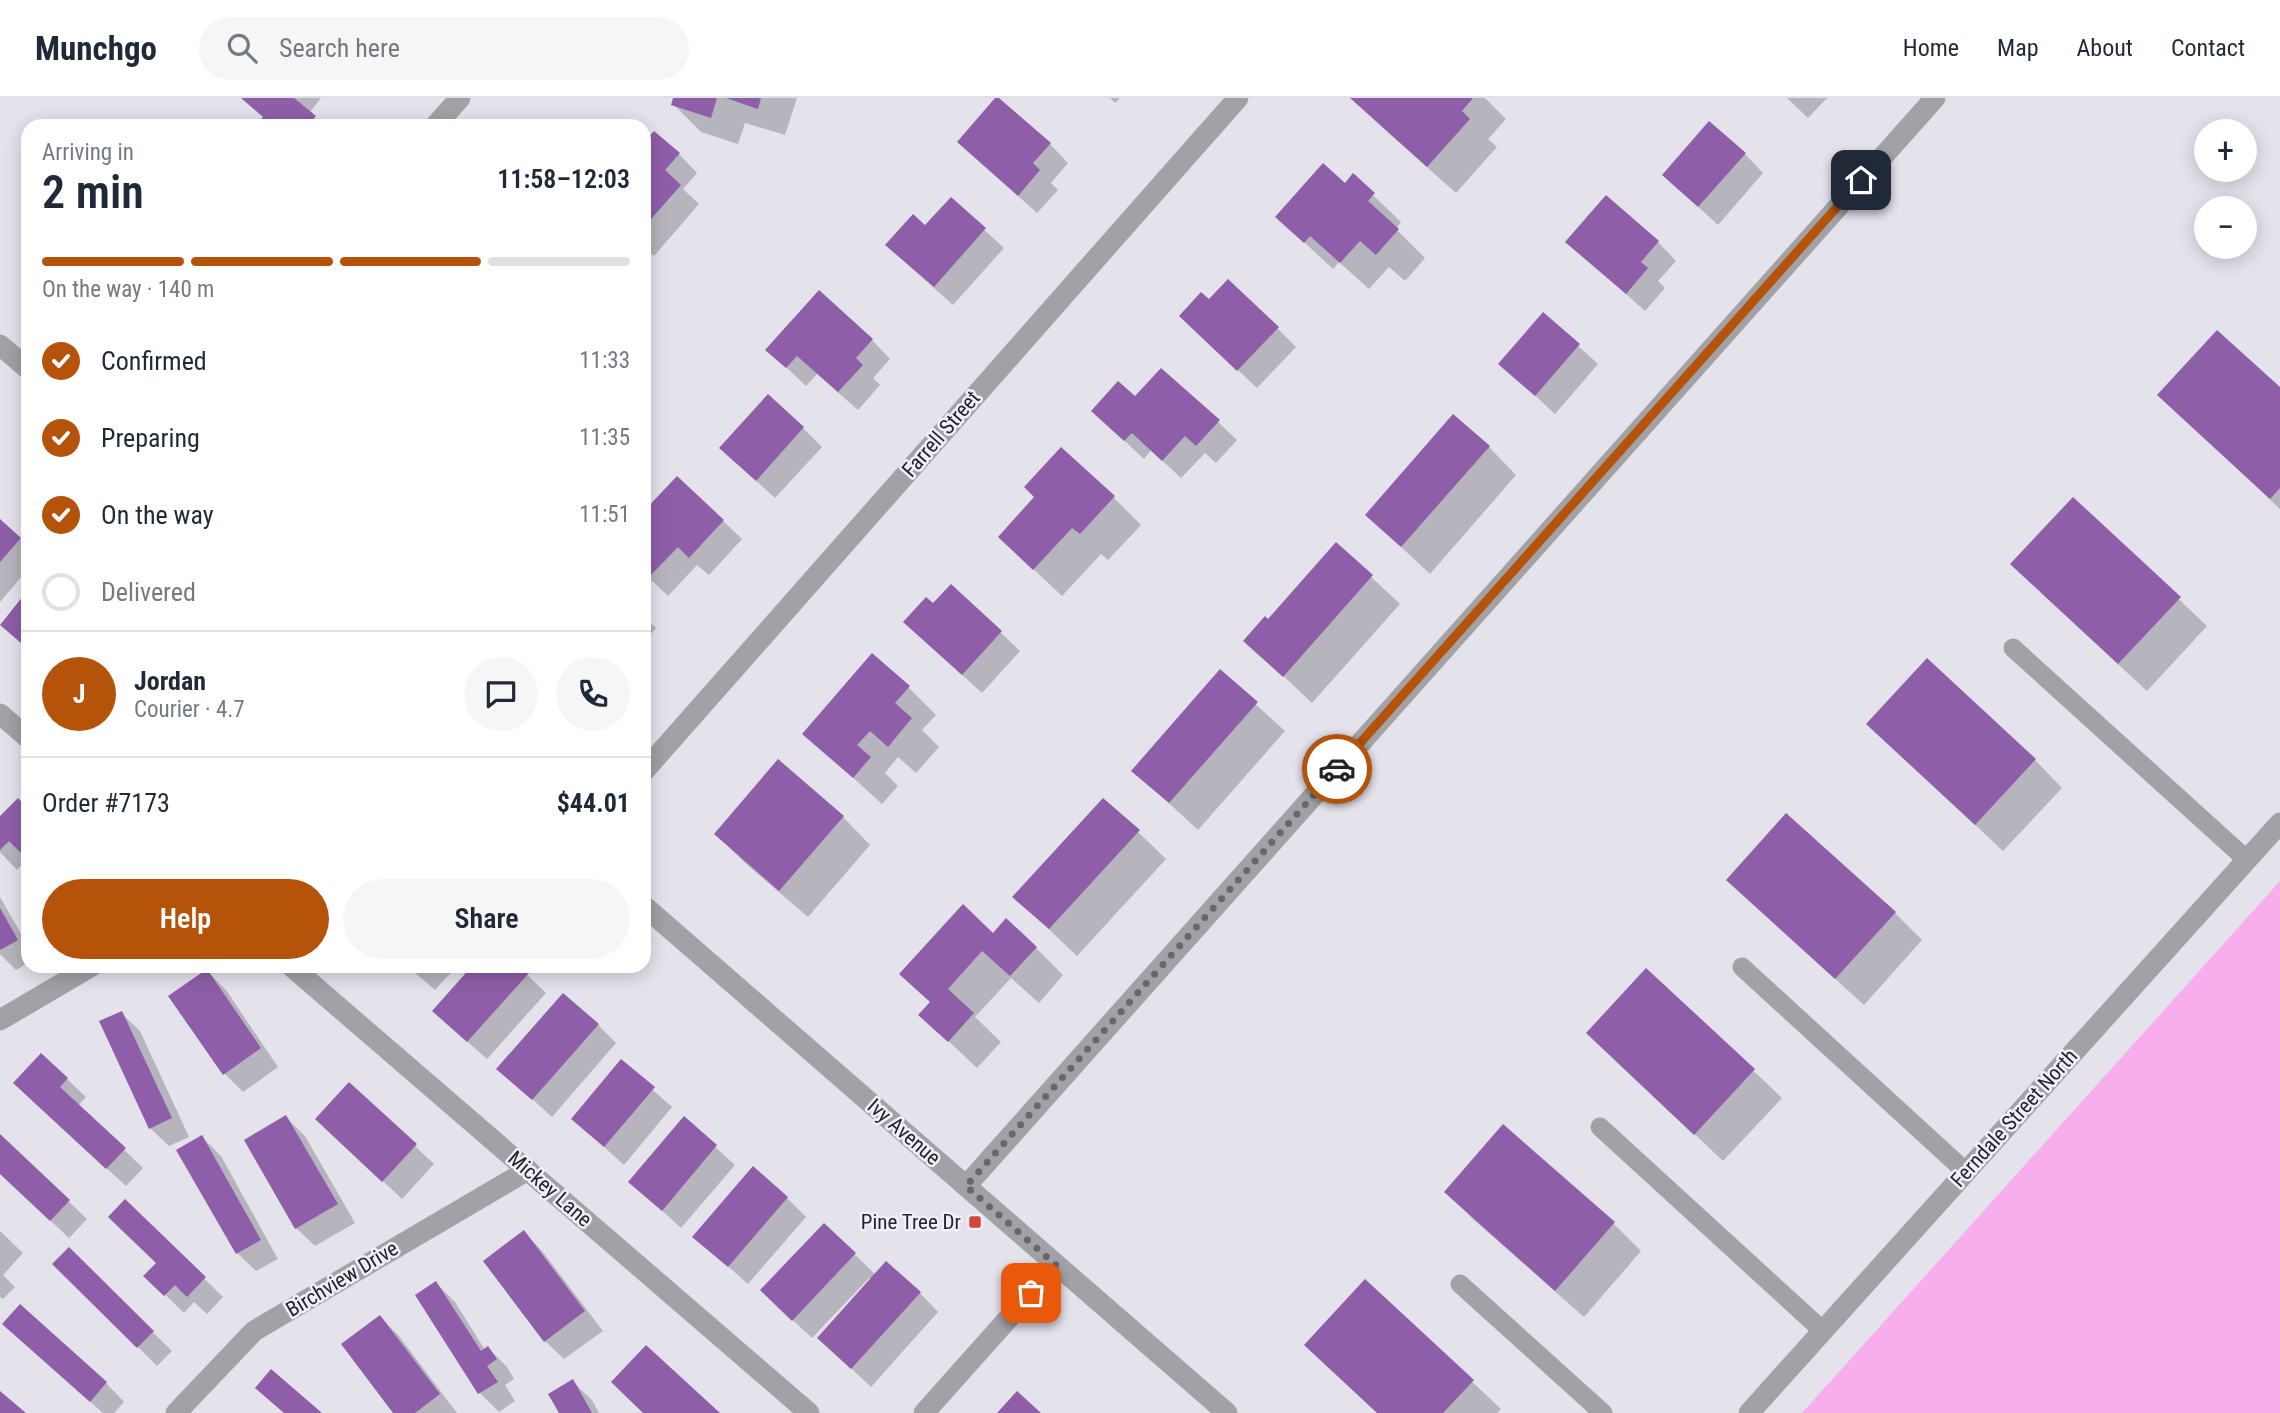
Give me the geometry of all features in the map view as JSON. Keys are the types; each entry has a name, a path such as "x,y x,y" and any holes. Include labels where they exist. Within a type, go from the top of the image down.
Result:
{"street":[{"path":"441,119 460,98"},
{"name":"Farrell Street","path":"651,763 1238,98"},
{"path":"966,1186 1935,98"},
{"path":"0,345 21,363"},
{"path":"0,714 21,732"},
{"name":"Ferndale Street North","path":"1749,1413 2280,824"},
{"name":"Ivy Avenue","path":"651,912 1227,1413"},
{"path":"0,1020 80,973"},
{"name":"Mickey Lane","path":"300,973 809,1413"},
{"name":"Birchview Drive","path":"176,1413 254,1331 528,1170"},
{"path":"924,1413 1056,1265"}],"lane":[{"path":"2013,648 2247,860"},
{"path":"1742,967 1966,1172"},
{"path":"1600,1127 1822,1331"},
{"path":"1460,1284 1603,1413"}],"shaded area":[{"path":"2280,881 2280,1413 1802,1413"}],"building":[{"path":"241,98 294,98 316,116 313,119 261,119 263,117"},
{"path":"673,98 717,98 711,118 671,105"},
{"path":"726,98 761,98 758,109"},
{"path":"995,98 999,98 1051,143 1033,163 1040,170 1018,196 957,142"},
{"path":"1350,98 1473,98 1462,111 1470,119 1427,167"},
{"path":"1709,121 1746,153 1698,207 1662,175"},
{"path":"654,131 680,153 665,170 681,185 651,219 651,134"},
{"path":"1323,163 1345,183 1353,173 1375,193 1368,201 1399,229 1376,255 1360,241 1340,263 1310,236 1304,243 1275,217"},
{"path":"1606,195 1659,241 1641,262 1648,268 1626,294 1565,242"},
{"path":"951,197 986,228 934,287 885,245 913,214 925,225"},
{"path":"1228,279 1279,327 1237,371 1179,316 1201,292 1209,299"},
{"path":"819,290 873,339 856,358 863,365 838,392 797,356 786,368 765,350"},
{"path":"1543,312 1580,344 1535,396 1498,364"},
{"path":"2217,330 2280,387 2280,488 2270,499 2157,395"},
{"path":"1161,368 1220,420 1196,446 1185,436 1162,461 1132,433 1124,441 1091,411 1118,381 1135,396"},
{"path":"768,394 804,427 756,481 719,448"},
{"path":"1453,414 1490,446 1401,547 1365,515"},
{"path":"1061,447 1115,496 1080,534 1072,528 1033,570 998,537 1034,497 1024,487"},
{"path":"677,476 724,520 689,558 678,547 651,575 651,504"},
{"path":"2073,497 2181,597 2118,664 2010,564"},
{"path":"0,519 21,538 0,562"},
{"path":"1336,542 1373,575 1283,677 1243,641 1265,616 1268,619"},
{"path":"951,584 1002,631 962,675 903,622 926,597 933,603"},
{"path":"21,599 21,643 0,625"},
{"path":"872,653 910,686 895,703 912,718 888,747 870,731 857,745 871,757 853,778 802,734"},
{"path":"1927,658 2036,759 1975,825 1866,724"},
{"path":"1220,669 1258,702 1169,803 1131,771"},
{"path":"778,759 844,816 779,891 714,834"},
{"path":"18,798 21,801 21,853 9,841 0,850 0,816"},
{"path":"1103,798 1140,830 1049,929 1012,897"},
{"path":"1786,813 1896,912 1835,979 1726,880"},
{"path":"963,904 993,933 1006,918 1037,947 1010,976 982,951 948,989 974,1013 948,1042 918,1015 930,1002 899,974"},
{"path":"0,908 18,940 0,950"},
{"path":"1646,968 1755,1069 1694,1135 1586,1033"},
{"path":"201,973 210,973 261,1048 223,1075 168,996"},
{"path":"466,973 529,973 467,1042 432,1011"},
{"path":"563,993 599,1024 532,1100 496,1069"},
{"path":"122,1011 172,1118 149,1129 99,1021"},
{"path":"41,1053 68,1078 60,1087 126,1148 106,1169 13,1083"},
{"path":"621,1059 655,1087 604,1147 571,1119"},
{"path":"349,1082 417,1144 382,1182 315,1119"},
{"path":"286,1115 338,1204 295,1229 244,1140"},
{"path":"684,1116 717,1145 662,1211 628,1182"},
{"path":"1503,1124 1615,1222 1555,1291 1444,1192"},
{"path":"0,1134 70,1200 50,1221 0,1174"},
{"path":"202,1135 261,1240 236,1254 176,1150"},
{"path":"753,1166 788,1197 728,1267 692,1237"},
{"path":"125,1199 206,1277 187,1297 175,1285 164,1296 143,1276 156,1263 108,1217"},
{"path":"824,1223 856,1253 792,1321 760,1290"},
{"path":"524,1230 585,1311 544,1342 483,1261"},
{"path":"69,1247 154,1331 137,1348 52,1264"},
{"path":"886,1261 921,1292 851,1369 817,1338"},
{"path":"1365,1279 1474,1380 1443,1413 1377,1413 1304,1345"},
{"path":"436,1281 481,1351 488,1346 497,1359 487,1366 498,1382 478,1394 415,1295"},
{"path":"20,1304 107,1382 90,1402 2,1324"},
{"path":"380,1315 440,1394 415,1413 393,1413 341,1344"},
{"path":"646,1345 720,1413 643,1413 611,1382"},
{"path":"271,1369 322,1413 284,1413 255,1388"},
{"path":"573,1379 592,1413 559,1413 548,1394"},
{"path":"0,1391 26,1413 0,1413"},
{"path":"1017,1391 1041,1413 997,1413"}],"way so far":[{"path":"1031,1293 1056,1265 966,1186 1337,769"}],"place":[{"name":"Pine Tree Dr","path":"975,1222"}],"route":[{"path":"1337,769 1861,180"}]}
